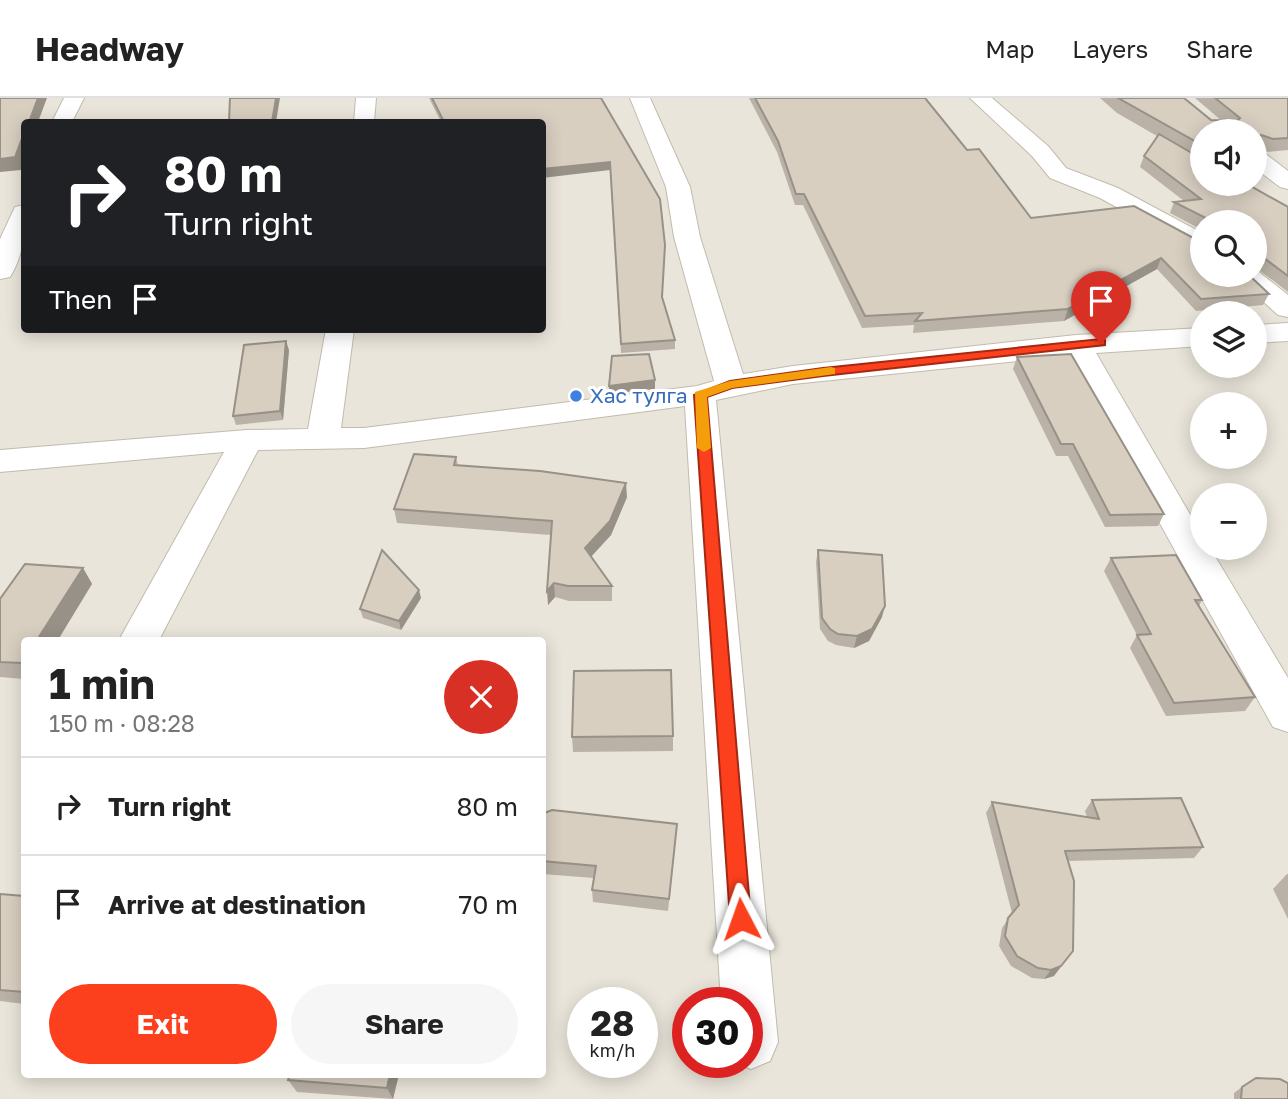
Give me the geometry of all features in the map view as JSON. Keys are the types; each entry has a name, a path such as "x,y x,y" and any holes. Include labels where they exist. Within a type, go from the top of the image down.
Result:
{"street":[{"path":"64,119 74,98"},
{"path":"364,119 366,98"},
{"path":"640,98 678,187 715,390 746,987"},
{"path":"980,98 1040,151 1058,173 1109,192 1190,236"},
{"path":"1267,166 1288,182"},
{"path":"0,271 21,219"},
{"path":"1262,287 1288,309"},
{"path":"1267,333 1288,332"},
{"path":"323,439 339,333"},
{"path":"0,461 247,440 364,438 1076,344 1190,338"},
{"path":"1076,344 1119,425 1288,715"},
{"path":"141,637 247,440"}],"shaded area":[{"path":"0,98 1288,98 1288,1099 0,1099"}],"building":[{"path":"0,98 38,98 30,119 21,119 21,141 15,157 0,159"},
{"path":"230,98 276,98 272,119 229,119"},
{"path":"432,98 601,98 660,199 665,245 662,297 675,340 621,344 610,162 546,169 546,119 442,119"},
{"path":"755,98 925,98 967,150 979,149 1031,218 1134,206 1190,236 1190,287 1262,287 1269,294 1201,299 1161,258 1068,309 915,321 922,313 865,316 804,194 796,194 778,141"},
{"path":"1118,98 1184,98 1210,119 1190,119 1190,138"},
{"path":"1215,98 1288,98 1288,138 1267,137 1267,119 1239,119"},
{"path":"1159,134 1190,152 1190,191 1144,156"},
{"path":"1267,195 1288,207 1288,276 1267,260 1267,210 1190,210 1174,202 1201,199 1197,196"},
{"path":"286,341 280,411 233,416 244,345"},
{"path":"649,354 655,380 609,386 612,356"},
{"path":"1071,354 1164,514 1110,515 1073,444 1061,444 1017,357"},
{"path":"414,454 456,457 454,465 540,471 626,483 610,521 585,548 612,586 568,586 554,583 547,591 552,521 394,509"},
{"path":"382,550 419,590 399,621 360,609"},
{"path":"818,550 882,555 885,606 872,629 857,636 838,634 830,629 822,618"},
{"path":"1176,555 1202,600 1195,600 1255,697 1174,703 1137,635 1151,634 1111,558"},
{"path":"25,564 83,568 39,637 21,637 21,663 0,662 0,599"},
{"path":"671,670 673,736 572,737 574,671"},
{"path":"1181,798 1203,847 1065,851 1074,881 1073,951 1061,966 1051,970 1038,968 1017,956 1005,936 1008,918 1019,905 992,802 1099,819 1092,800"},
{"path":"552,810 677,824 669,899 592,890 596,866 546,861 546,812"},
{"path":"0,894 21,896 21,992 0,990"},
{"path":"289,1078 389,1078 387,1088 288,1080"},
{"path":"1256,1078 1280,1079 1288,1083 1288,1099 1241,1099 1242,1087"}],"slow traffic":[{"path":"704,448 700,395 730,385 831,371"}],"place":[{"name":"Хас тулга","path":"576,396"}],"route":[{"path":"741,919 700,395 730,385 823,372 1101,343"}]}
